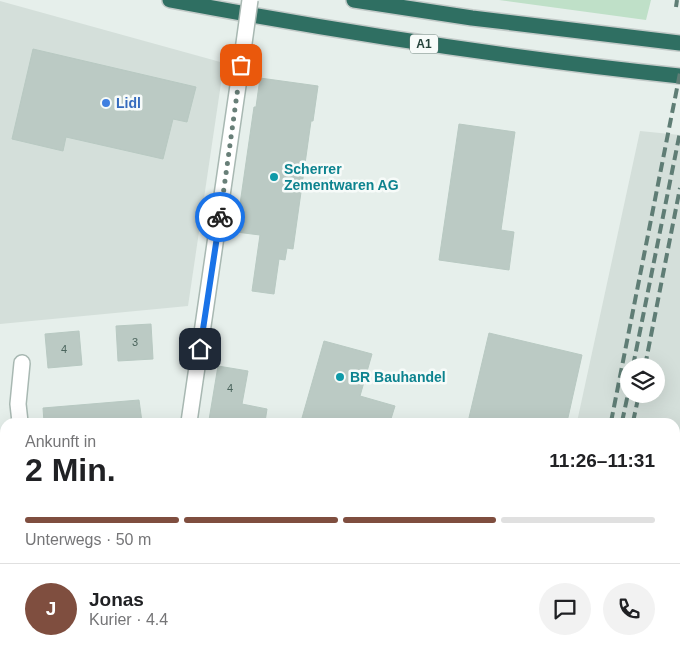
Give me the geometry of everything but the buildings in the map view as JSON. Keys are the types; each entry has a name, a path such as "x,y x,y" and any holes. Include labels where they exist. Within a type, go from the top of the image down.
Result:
{"highway":[{"name":"A1","path":"170,0 447,47 593,67 680,76"},
{"path":"354,0 481,19 680,43"}],"street":[{"path":"189,418 203,331 250,0"},
{"path":"20,418 18,404 22,363"}],"shaded area":[{"path":"0,1 224,63 188,306 0,324"},
{"path":"640,131 680,135 680,418 578,418"}],"green space":[{"path":"499,0 651,0 646,20"}],"railway":[{"path":"676,7 677,0"},
{"path":"612,418 680,73"},
{"path":"635,358 680,132"},
{"path":"647,358 680,188"},
{"path":"623,418 626,403"},
{"path":"634,418 637,403"}],"way so far":[{"path":"220,217 241,65"}],"place":[{"name":"Lidl","path":"106,103"},
{"name":"Scherrer Zementwaren AG","path":"274,177"},
{"name":"BR Bauhandel","path":"340,377"}],"route":[{"path":"200,349 220,217"}]}
